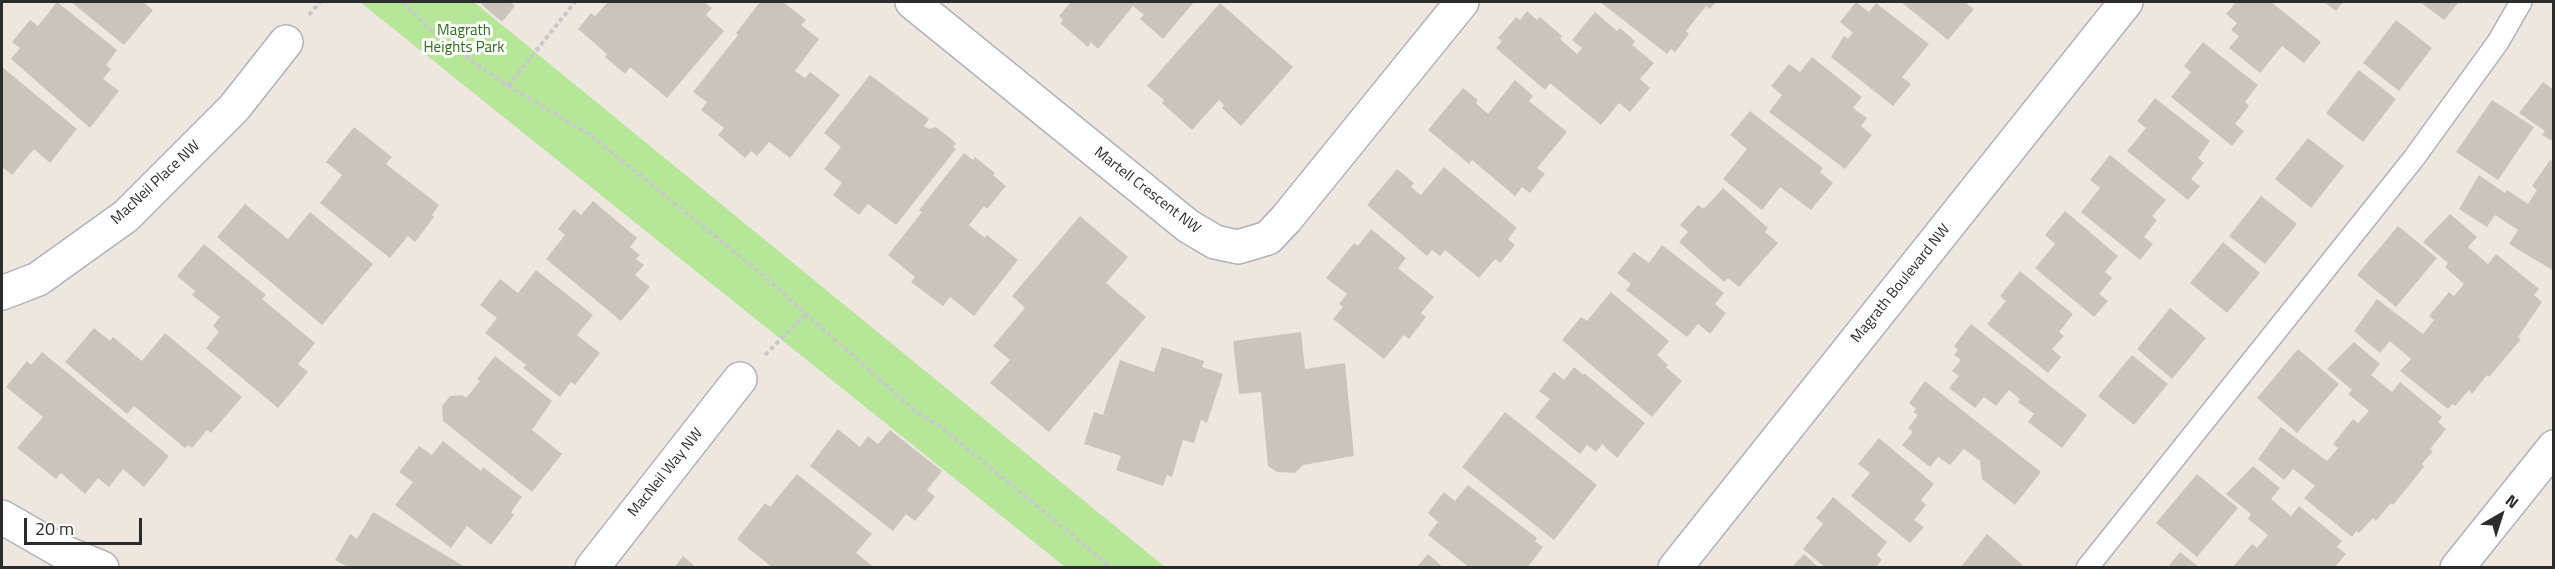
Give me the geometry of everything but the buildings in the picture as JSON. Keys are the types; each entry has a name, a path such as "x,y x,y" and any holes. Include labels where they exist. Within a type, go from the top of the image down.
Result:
{"street":[{"name":"Martell Crescent NW","path":"912,2 1188,226 1215,242 1238,247 1268,238 1286,219 1462,2"},
{"name":"Magrath Boulevard NW","path":"1676,567 2126,2"},
{"name":"MacNeil Place NW","path":"2,293 38,279 126,216 234,108 286,42"},
{"name":"MacNeil Way NW","path":"592,567 740,379"},
{"path":"2457,567 2553,447"},
{"path":"2,516 61,551 102,567"}],"lane":[{"path":"2087,567 2414,158 2498,42 2521,2"}],"path":[{"path":"403,2 438,36 508,86 589,134 807,313 915,411 941,427 1112,567"},
{"path":"508,86 576,2"},
{"path":"740,379 807,313"}],"green space":[{"name":"Magrath Heights Park","path":"360,2 474,2 1165,567 1065,567"}]}
